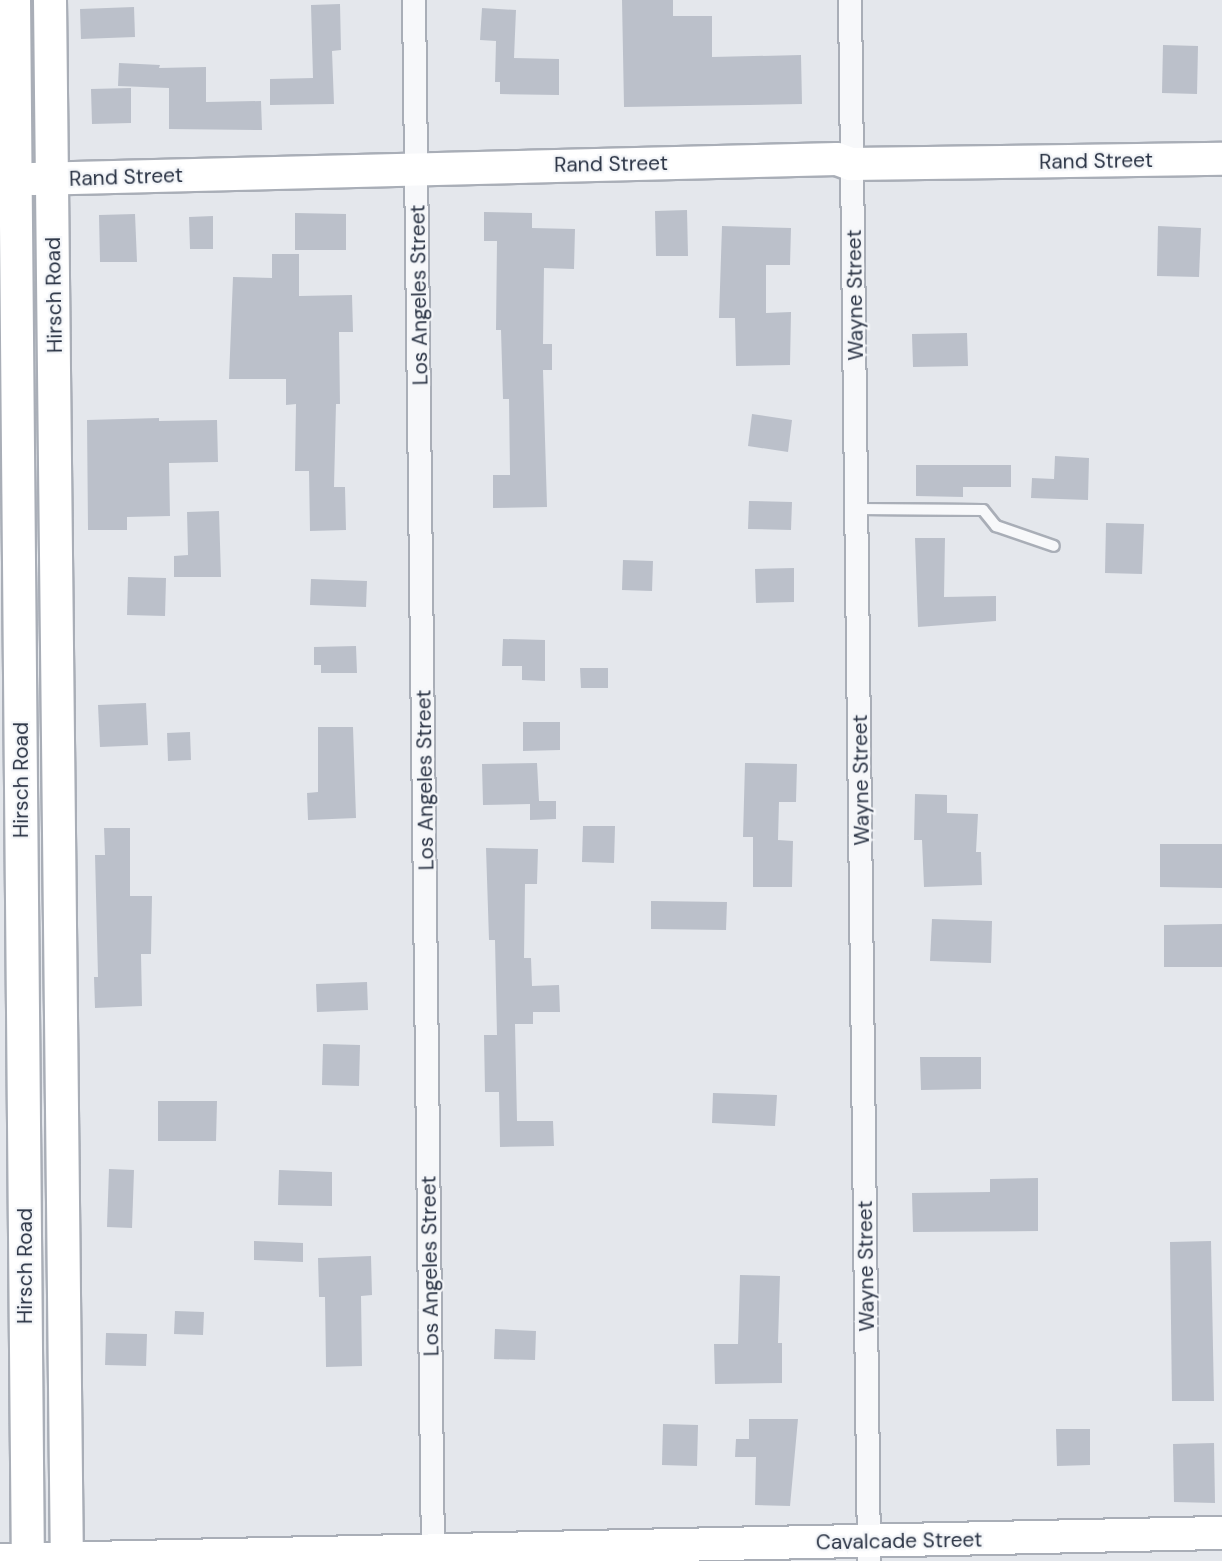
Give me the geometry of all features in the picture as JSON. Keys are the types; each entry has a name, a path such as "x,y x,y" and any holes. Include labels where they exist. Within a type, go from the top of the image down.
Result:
{"main road":[{"name":"Hirsch Road","path":"14,0 9,180 15,726 22,864 28,1561"},
{"name":"Hirsch Road","path":"50,0 67,1560"},
{"name":"Rand Street","path":"9,180 837,159 851,164 1222,159"},
{"path":"22,864 60,864"},
{"name":"Cavalcade Street","path":"0,1560 1165,1548 1222,1533"}],"street":[{"name":"Los Angeles Street","path":"414,0 433,1554"},
{"name":"Wayne Street","path":"850,0 869,1552"}],"lane":[{"path":"858,509 982,510 996,526 1054,546"}],"building":[{"path":"622,0 673,0 673,16 712,16 712,57 801,55 802,104 624,107"},
{"path":"340,4 341,50 332,51 334,104 270,105 270,79 313,78 311,5"},
{"path":"134,7 135,37 81,39 80,9"},
{"path":"482,8 516,10 514,58 559,59 559,95 500,94 500,82 495,82 496,41 480,40"},
{"path":"1163,45 1198,46 1197,94 1162,93"},
{"path":"119,63 160,65 159,68 206,67 206,102 261,101 262,130 169,129 169,88 118,86"},
{"path":"131,88 131,123 92,124 91,89"},
{"path":"687,210 688,256 656,256 655,211"},
{"path":"484,212 532,213 532,228 575,229 574,269 544,268 543,344 552,344 552,370 543,370 547,507 493,508 493,475 510,475 509,399 503,399 501,330 496,330 497,241 484,241"},
{"path":"295,213 346,214 346,250 295,250"},
{"path":"135,214 137,262 100,262 99,215"},
{"path":"213,216 213,249 190,249 189,217"},
{"path":"722,226 791,228 790,265 766,265 766,313 791,312 790,365 736,366 735,318 719,318"},
{"path":"1158,226 1201,228 1199,277 1157,276"},
{"path":"272,254 299,254 299,296 352,295 353,332 339,332 340,404 336,404 334,487 345,487 346,530 310,531 309,471 295,471 296,404 286,405 286,379 229,379 233,277 272,278"},
{"path":"967,333 968,366 913,367 912,334"},
{"path":"752,414 792,420 788,452 748,446"},
{"path":"159,418 159,421 217,420 218,462 169,463 170,516 127,517 127,530 88,530 87,420"},
{"path":"1055,456 1089,458 1088,500 1031,498 1032,478 1054,479"},
{"path":"916,465 1011,465 1011,487 963,487 963,497 916,496"},
{"path":"749,501 792,502 791,530 748,529"},
{"path":"219,511 221,577 174,577 174,556 188,555 187,512"},
{"path":"1106,523 1144,524 1142,574 1105,573"},
{"path":"915,538 945,538 944,597 996,596 996,621 918,627"},
{"path":"623,560 653,561 652,591 622,590"},
{"path":"794,568 794,602 756,603 755,569"},
{"path":"128,577 166,578 165,616 127,615"},
{"path":"311,579 367,581 366,607 310,605"},
{"path":"503,639 545,640 545,681 522,680 522,666 502,666"},
{"path":"356,646 357,673 321,673 321,665 314,665 314,647"},
{"path":"580,668 608,668 608,688 581,688"},
{"path":"146,703 148,745 100,747 98,705"},
{"path":"523,722 560,722 560,750 523,751"},
{"path":"318,727 353,727 356,818 308,820 307,793 318,792"},
{"path":"190,732 191,760 168,761 167,733"},
{"path":"537,763 539,801 556,801 556,819 530,820 530,804 483,805 482,764"},
{"path":"745,763 797,764 796,802 779,802 778,840 793,841 792,887 753,887 753,837 743,837"},
{"path":"915,794 947,795 947,813 978,814 976,852 981,852 982,885 924,887 922,840 914,840"},
{"path":"583,826 615,826 614,863 582,862"},
{"path":"104,828 130,828 130,896 152,896 151,954 141,954 142,1006 95,1008 94,977 98,977 95,855 105,855"},
{"path":"1160,844 1222,844 1222,888 1160,887"},
{"path":"486,848 538,849 537,884 525,884 524,958 531,958 532,986 559,985 560,1012 533,1012 533,1024 515,1024 517,1121 553,1121 554,1146 500,1147 499,1092 485,1092 484,1035 497,1035 495,940 489,940"},
{"path":"651,901 727,902 726,930 651,929"},
{"path":"932,919 992,921 991,963 930,961"},
{"path":"1222,924 1222,967 1164,967 1164,925"},
{"path":"367,982 368,1010 317,1012 316,984"},
{"path":"323,1044 360,1045 359,1086 322,1085"},
{"path":"920,1057 981,1057 981,1089 921,1090"},
{"path":"713,1093 777,1095 775,1126 712,1123"},
{"path":"158,1101 217,1101 216,1141 158,1141"},
{"path":"109,1169 134,1170 132,1228 107,1227"},
{"path":"279,1170 332,1172 332,1206 278,1205"},
{"path":"1038,1178 1038,1231 913,1232 912,1193 990,1192 990,1179"},
{"path":"254,1241 303,1243 303,1262 254,1260"},
{"path":"1211,1241 1214,1401 1172,1401 1170,1242"},
{"path":"371,1256 372,1295 361,1296 362,1366 326,1367 325,1297 319,1297 318,1258"},
{"path":"740,1275 780,1276 778,1343 782,1343 782,1383 715,1384 714,1344 738,1344"},
{"path":"175,1311 204,1312 203,1335 174,1334"},
{"path":"495,1329 536,1331 535,1360 494,1359"},
{"path":"106,1333 147,1334 146,1366 105,1365"},
{"path":"749,1419 798,1419 790,1506 755,1505 756,1457 735,1457 736,1439 749,1439"},
{"path":"663,1424 698,1425 697,1466 662,1465"},
{"path":"1056,1429 1090,1429 1090,1465 1057,1466"},
{"path":"1214,1443 1215,1503 1174,1502 1173,1444"}]}
